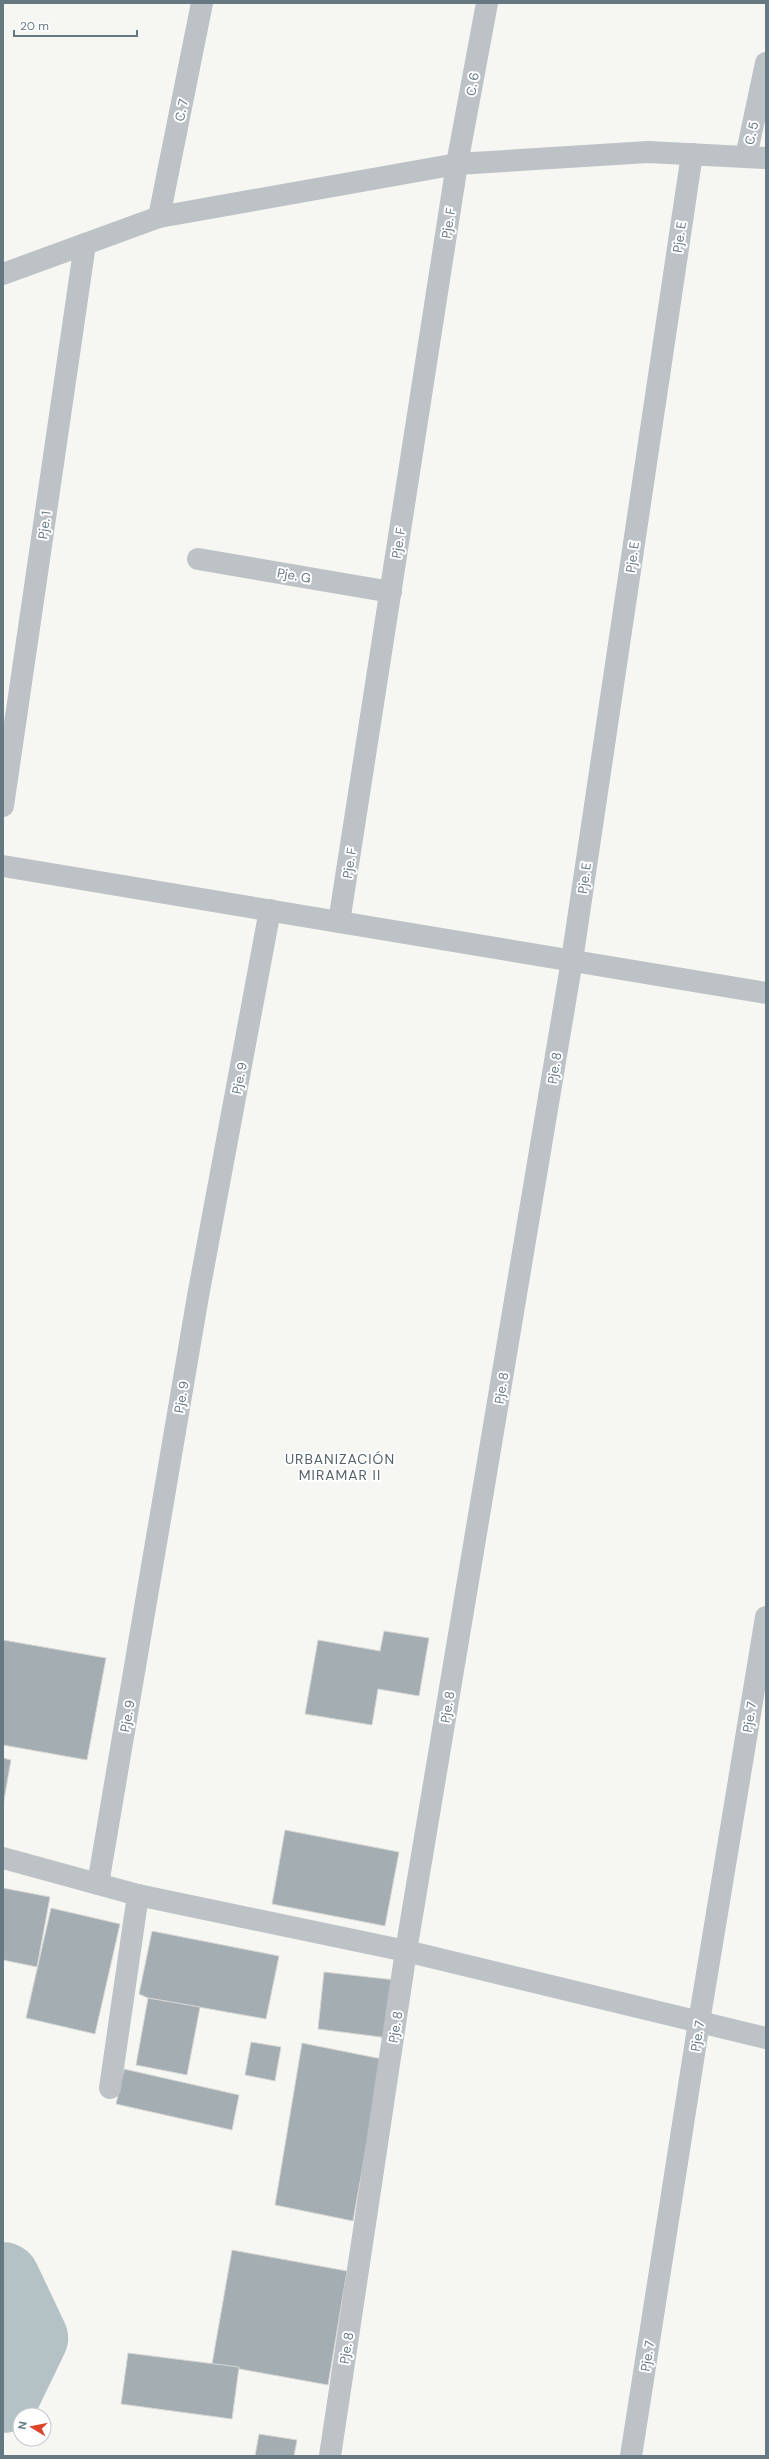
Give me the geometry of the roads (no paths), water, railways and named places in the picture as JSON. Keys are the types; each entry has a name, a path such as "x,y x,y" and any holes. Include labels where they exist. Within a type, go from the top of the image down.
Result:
{"street":[{"name":"C. 7","path":"160,217 202,3"},
{"name":"C. 6","path":"457,164 487,3"},
{"name":"C. 5","path":"756,157 766,63"},
{"path":"3,274 160,217 457,164 648,152 756,157"},
{"name":"Pje. E","path":"572,960 692,154"},
{"name":"Pje. F","path":"339,922 457,164"},
{"name":"Pje. 1","path":"3,806 85,244"},
{"name":"Pje. G","path":"198,559 391,592"},
{"path":"3,866 766,993"},
{"name":"Pje. 9","path":"98,1884 198,1296 270,910"},
{"name":"Pje. 8","path":"330,2456 406,1950 572,960"},
{"name":"Pje. 7","path":"631,2456 699,2022 766,1617"},
{"path":"3,1858 138,1894 406,1950 766,2038"},
{"path":"110,2088 138,1894"}],"waterway":[{"path":"3,2279 31,2338 3,2396"}],"district":[{"name":"URBANIZACIÓN MIRAMAR II","path":"340,1468"}]}
